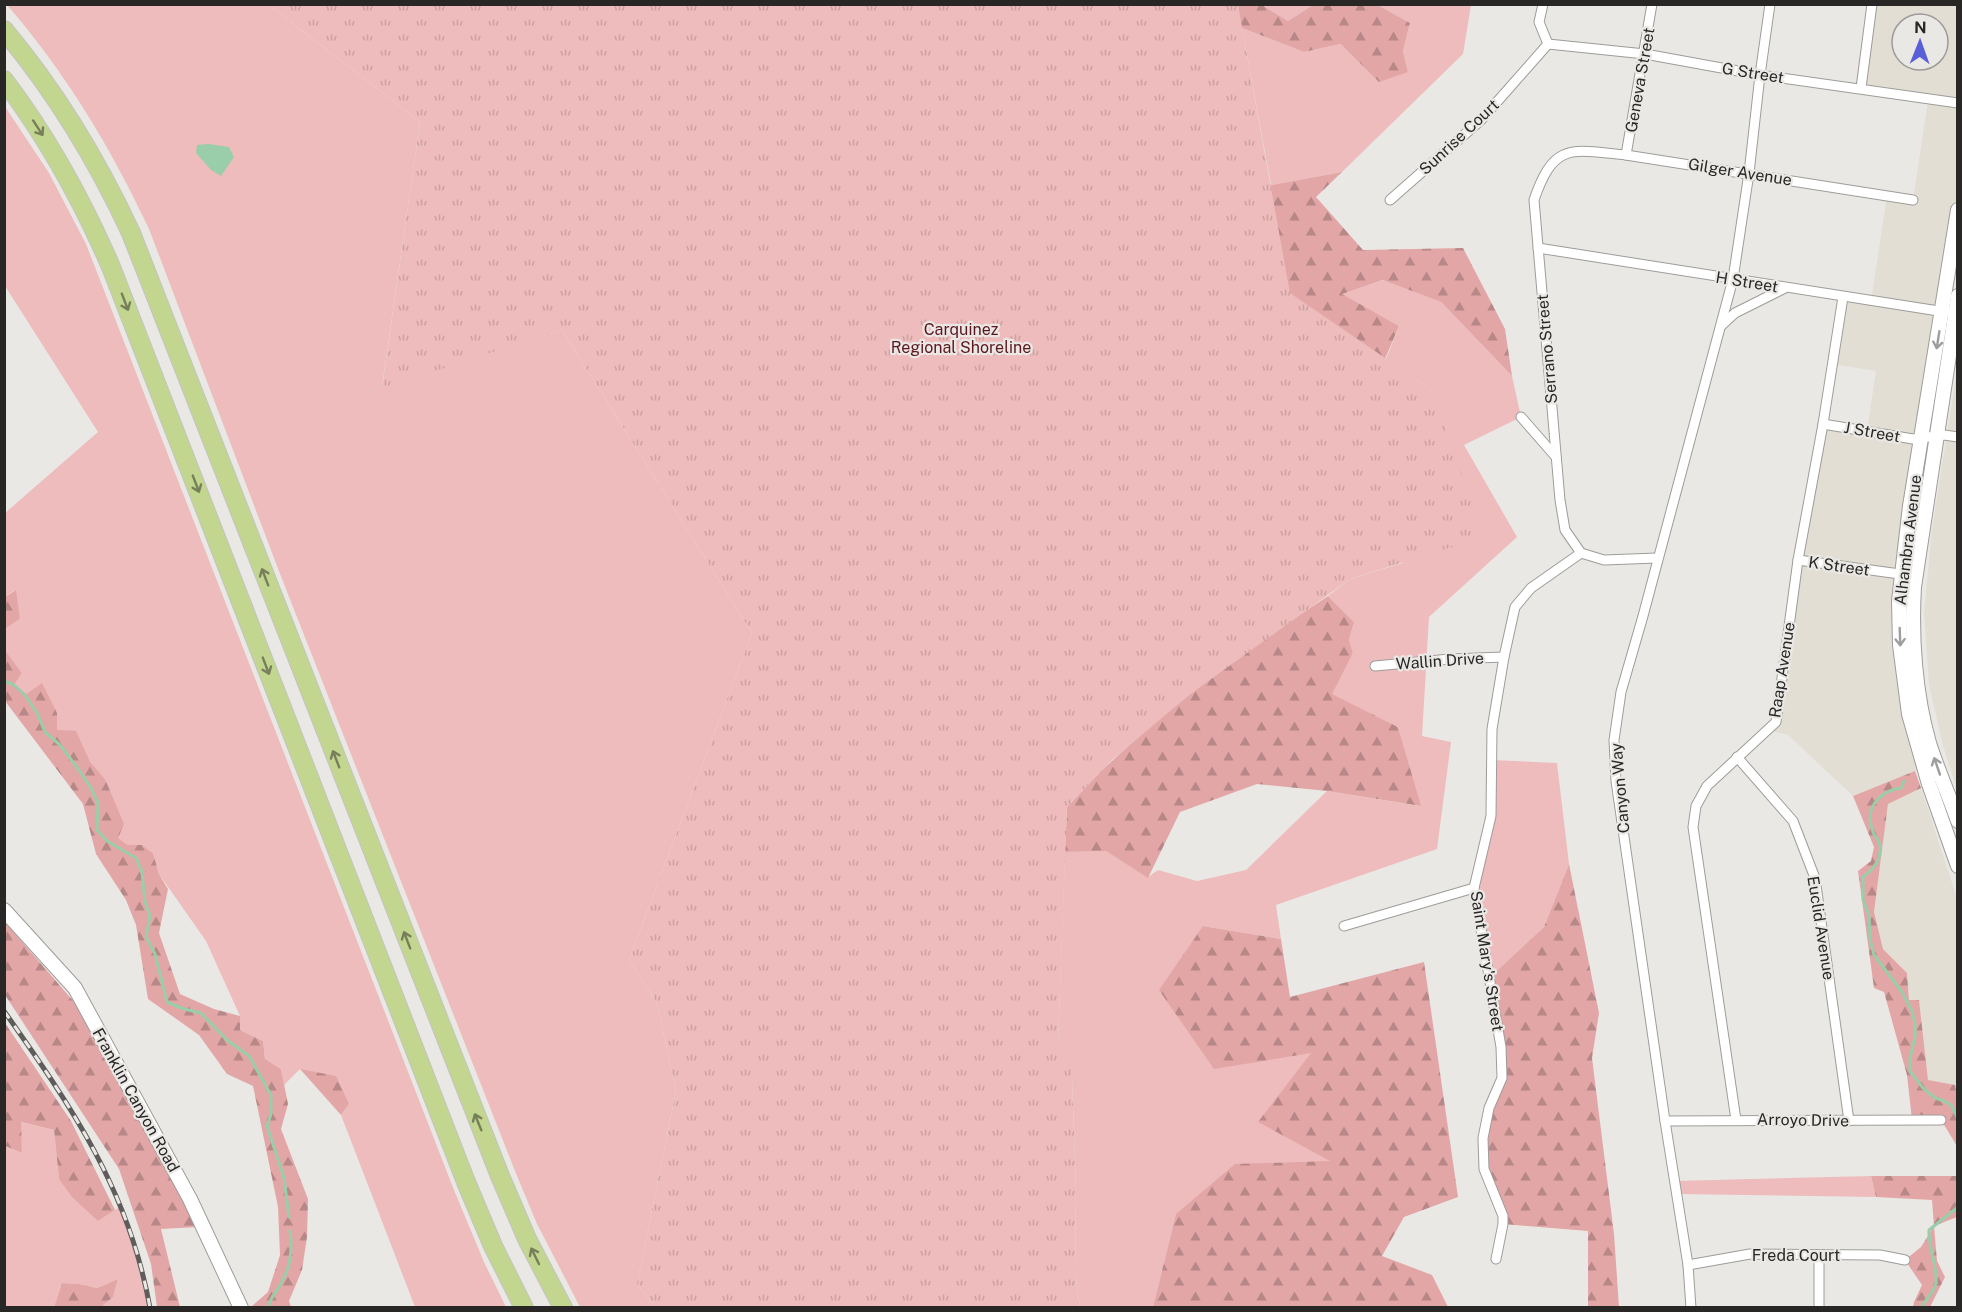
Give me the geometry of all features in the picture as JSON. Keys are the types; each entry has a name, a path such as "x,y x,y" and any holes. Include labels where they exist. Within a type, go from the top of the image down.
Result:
{"highway":[{"path":"4,30 40,75 72,122 101,172 131,233 500,1176 537,1259 563,1308"},
{"path":"4,80 61,165 93,225 111,267 466,1182 493,1246 524,1308"}],"main road":[{"name":"Alhambra Avenue","path":"1958,210 1937,435 1912,606 1923,716 1929,744 1958,821"},
{"name":"Alhambra Avenue","path":"1958,296 1948,313 1929,388 1900,574 1899,601 1900,645 1909,714 1935,802 1958,866"},
{"name":"Franklin Canyon Road","path":"4,910 75,988 190,1200 241,1308"}],"street":[{"path":"1543,4 1539,22 1548,44"},
{"name":"Geneva Street","path":"1626,155 1652,4"},
{"name":"Canyon Way","path":"1691,1308 1688,1265 1616,782 1614,740 1621,692 1732,279 1749,173 1770,4"},
{"path":"1860,88 1872,4"},
{"name":"G Street","path":"1548,44 1645,54 1760,75 1958,103"},
{"name":"Sunrise Court","path":"1390,200 1481,120 1548,44"},
{"name":"Gilger Avenue","path":"1566,152 1626,155 1913,200"},
{"name":"Serrano Street","path":"1566,152 1550,164 1539,183 1533,200 1556,457 1565,530 1581,553"},
{"name":"H Street","path":"1538,248 1948,313"},
{"path":"1720,326 1735,313 1785,288"},
{"name":"Raap Avenue","path":"1736,1120 1693,827 1696,806 1707,786 1776,722 1798,560 1843,297"},
{"path":"1521,417 1556,457"},
{"name":"J Street","path":"1823,424 1913,439 1937,435 1958,437"},
{"path":"1581,553 1604,560 1658,558"},
{"name":"Saint Mary's Street","path":"1496,1258 1503,1216 1484,1169 1483,1138 1489,1108 1502,1078 1502,1047 1474,888 1491,816 1492,729 1515,607 1531,588 1581,553"},
{"name":"K Street","path":"1798,560 1916,576"},
{"name":"Wallin Drive","path":"1375,666 1504,657"},
{"name":"Euclid Avenue","path":"1737,757 1793,821 1815,878 1849,1121"},
{"path":"1344,926 1474,888"},
{"name":"Arroyo Drive","path":"1665,1121 1941,1120"},
{"name":"Freda Court","path":"1688,1265 1750,1254 1880,1255 1905,1260"},
{"path":"1819,1255 1819,1308"}],"shaded area":[{"path":"1872,5 1957,5 1957,209 1899,601 1924,768 1853,796 1788,735 1768,730 1776,722 1823,424 1867,430 1876,371 1832,364 1843,297 1871,301 1887,196 1913,200 1928,100 1861,88"},
{"path":"197,145 229,147 234,157 221,176 211,170 196,153"},
{"path":"1957,370 1957,789 1943,746 1929,685 1924,613 1932,529"},
{"path":"1921,788 1957,898 1957,1096 1954,1085 1928,1081 1919,1001 1909,1000 1907,973 1883,949 1874,912 1888,803"}],"green space":[{"path":"7,5 269,5 420,122 382,387 562,330 752,633 629,960 657,1003 676,1091 637,1284 655,1307 580,1307 537,1224 282,579 149,229 119,169 86,112 49,57"},
{"name":"Carquinez Regional Shoreline","path":"269,5 1238,5 1290,293 1432,390 1484,537 1350,579 1189,695 1111,761 1067,807 1058,1042 1069,1061 1072,1077 1076,1190 1075,1272 1080,1307 655,1307 637,1284 676,1091 657,1003 629,960 752,633 562,330 382,388 420,122"},
{"path":"1131,5 1262,5 1288,21 1313,5 1378,5 1410,23 1403,51 1408,72 1379,82 1341,44 1304,52 1242,28"},
{"path":"1262,5 1313,5 1288,21"},
{"path":"1378,5 1471,5 1463,54 1342,172 1271,185 1242,28 1304,52 1341,44 1408,72 1403,51 1410,23"},
{"path":"4,105 49,173 86,244 454,1190 484,1262 506,1307 415,1307 341,1115 349,1104 300,1069 284,1085 281,1069 265,1059 263,1041 240,1030 240,1016 206,941 159,874 153,853 142,845 128,845 118,838 113,802 105,779 57,731 57,713 25,695 14,685 22,673 5,650 5,629 20,619 15,590 5,597 5,513 98,432 5,286"},
{"path":"1244,157 1271,185 1342,172 1316,197 1363,250 1463,248 1505,329 1512,376 1441,302 1383,280 1342,294 1399,326 1382,366 987,340"},
{"path":"1384,280 1441,302 1512,376 1521,417 1464,445 1517,537 1429,617 1422,736 1451,742 1437,849 1276,905 1281,939 1203,926 1312,1053 1331,1162 1176,1214 1153,1307 1080,1307 1075,1272 1076,1190 1072,1077 1058,1042 1065,852 1106,851 1148,877 1158,870 1197,881 1246,870 1327,791 1420,806 1398,727 1331,694 1353,653 1349,640 1354,622 1328,596 1350,579 1403,563 1432,390 1386,359 1399,326 1341,294"},
{"path":"16,590 20,619 5,629 5,597"},
{"path":"1328,596 1354,622 1349,640 1353,653 1332,694 1398,727 1421,806 1327,791 1257,784 1180,812 1148,878 1106,851 1065,852 1067,807 1100,772 1190,695 1244,654"},
{"path":"5,650 22,673 14,685 25,695 42,683 57,713 57,730 76,731 90,762 105,779 124,824 118,838 128,845 142,845 153,853 159,874 168,889 159,933 180,994 214,1009 240,1016 240,1030 263,1041 265,1059 281,1069 288,1104 281,1129 308,1199 307,1237 302,1270 289,1301 291,1307 251,1307 268,1292 280,1255 278,1207 253,1086 227,1074 199,1035 148,999 136,925 126,900 96,854 83,804 5,701"},
{"path":"1492,760 1557,763 1569,864 1544,927 1489,978 1474,889 1491,816"},
{"path":"1915,771 1921,788 1888,804 1874,912 1883,949 1907,973 1909,1000 1919,1000 1928,1080 1955,1085 1957,1146 1941,1120 1912,1120 1907,1075 1884,992 1874,988 1858,871 1871,861 1874,847 1853,796"},
{"path":"1569,864 1599,1013 1592,1058 1614,1234 1619,1307 1588,1307 1588,1231 1503,1224 1484,1169 1483,1138 1502,1078 1489,978 1544,927"},
{"path":"4,921 75,1003 198,1227 161,1229 180,1307 157,1307 151,1264 119,1169 5,995"},
{"path":"1203,926 1281,939 1290,997 1424,962 1458,1197 1404,1217 1382,1256 1432,1275 1448,1307 1153,1307 1176,1214 1235,1164 1330,1161 1258,1122 1311,1053 1214,1069 1159,990"},
{"path":"5,1023 71,1121 115,1210 98,1221 72,1197 59,1179 54,1130 21,1122 22,1153 5,1146"},
{"path":"300,1069 336,1076 349,1104 341,1115"},
{"path":"20,1122 54,1130 59,1179 98,1221 121,1206 140,1265 150,1307 101,1307 113,1297 118,1279 97,1288 62,1283 54,1307 5,1307 4,1146 22,1153"},
{"path":"1871,1176 1876,1197 1677,1194 1675,1181"},
{"path":"1871,1176 1957,1176 1957,1217 1934,1226 1932,1200 1876,1197"},
{"path":"1934,1226 1937,1261 1945,1277 1930,1307 1913,1307 1922,1285 1905,1260 1921,1247"},
{"path":"118,1279 113,1297 101,1307 54,1307 62,1283 97,1288"}],"waterway":[{"path":"4,681 14,685 25,695 37,713 45,732 60,745 91,788 98,803 97,830 107,841 136,858 142,872 145,902 150,916 146,937 155,954 167,1002 201,1013 227,1040 249,1056 271,1095 271,1114 267,1126 284,1178 289,1217"},
{"path":"1904,781 1901,788 1880,797 1872,809 1871,824 1879,843 1880,855 1871,871 1863,877 1863,900 1869,915 1870,939 1874,955 1902,992 1912,1011 1915,1037 1910,1058 1910,1071 1923,1088 1935,1098 1951,1105 1958,1119"},
{"path":"1921,1308 1936,1283 1929,1230 1958,1207"},
{"path":"268,1308 288,1267 291,1253 290,1231"}],"railway":[{"path":"4,1011 74,1116 112,1187 128,1225 150,1308"}]}
